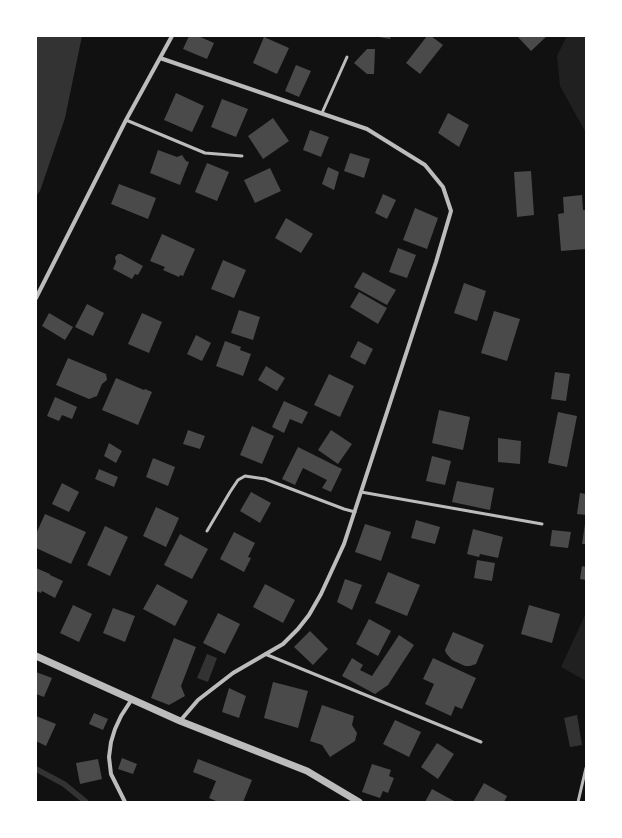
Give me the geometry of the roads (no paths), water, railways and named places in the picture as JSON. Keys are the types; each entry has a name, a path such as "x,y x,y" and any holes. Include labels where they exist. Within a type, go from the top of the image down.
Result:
{"street":[{"path":"36,298 126,120 172,36"},
{"path":"160,58 367,129 425,165 443,187 451,211 436,262 355,512 344,544 321,594 309,615 283,644 233,673 198,700 180,721"},
{"path":"36,656 180,721 307,771 359,802"},
{"path":"125,802 111,774 108,757 115,729 132,699"}],"lane":[{"path":"322,113 347,57"},
{"path":"126,120 205,153 242,156"},
{"path":"207,531 238,480 245,476 265,479 355,512"},
{"path":"361,492 542,524"},
{"path":"265,654 481,742"},
{"path":"578,802 586,768"}],"waterway":[{"path":"36,769 64,784 86,802"}]}
